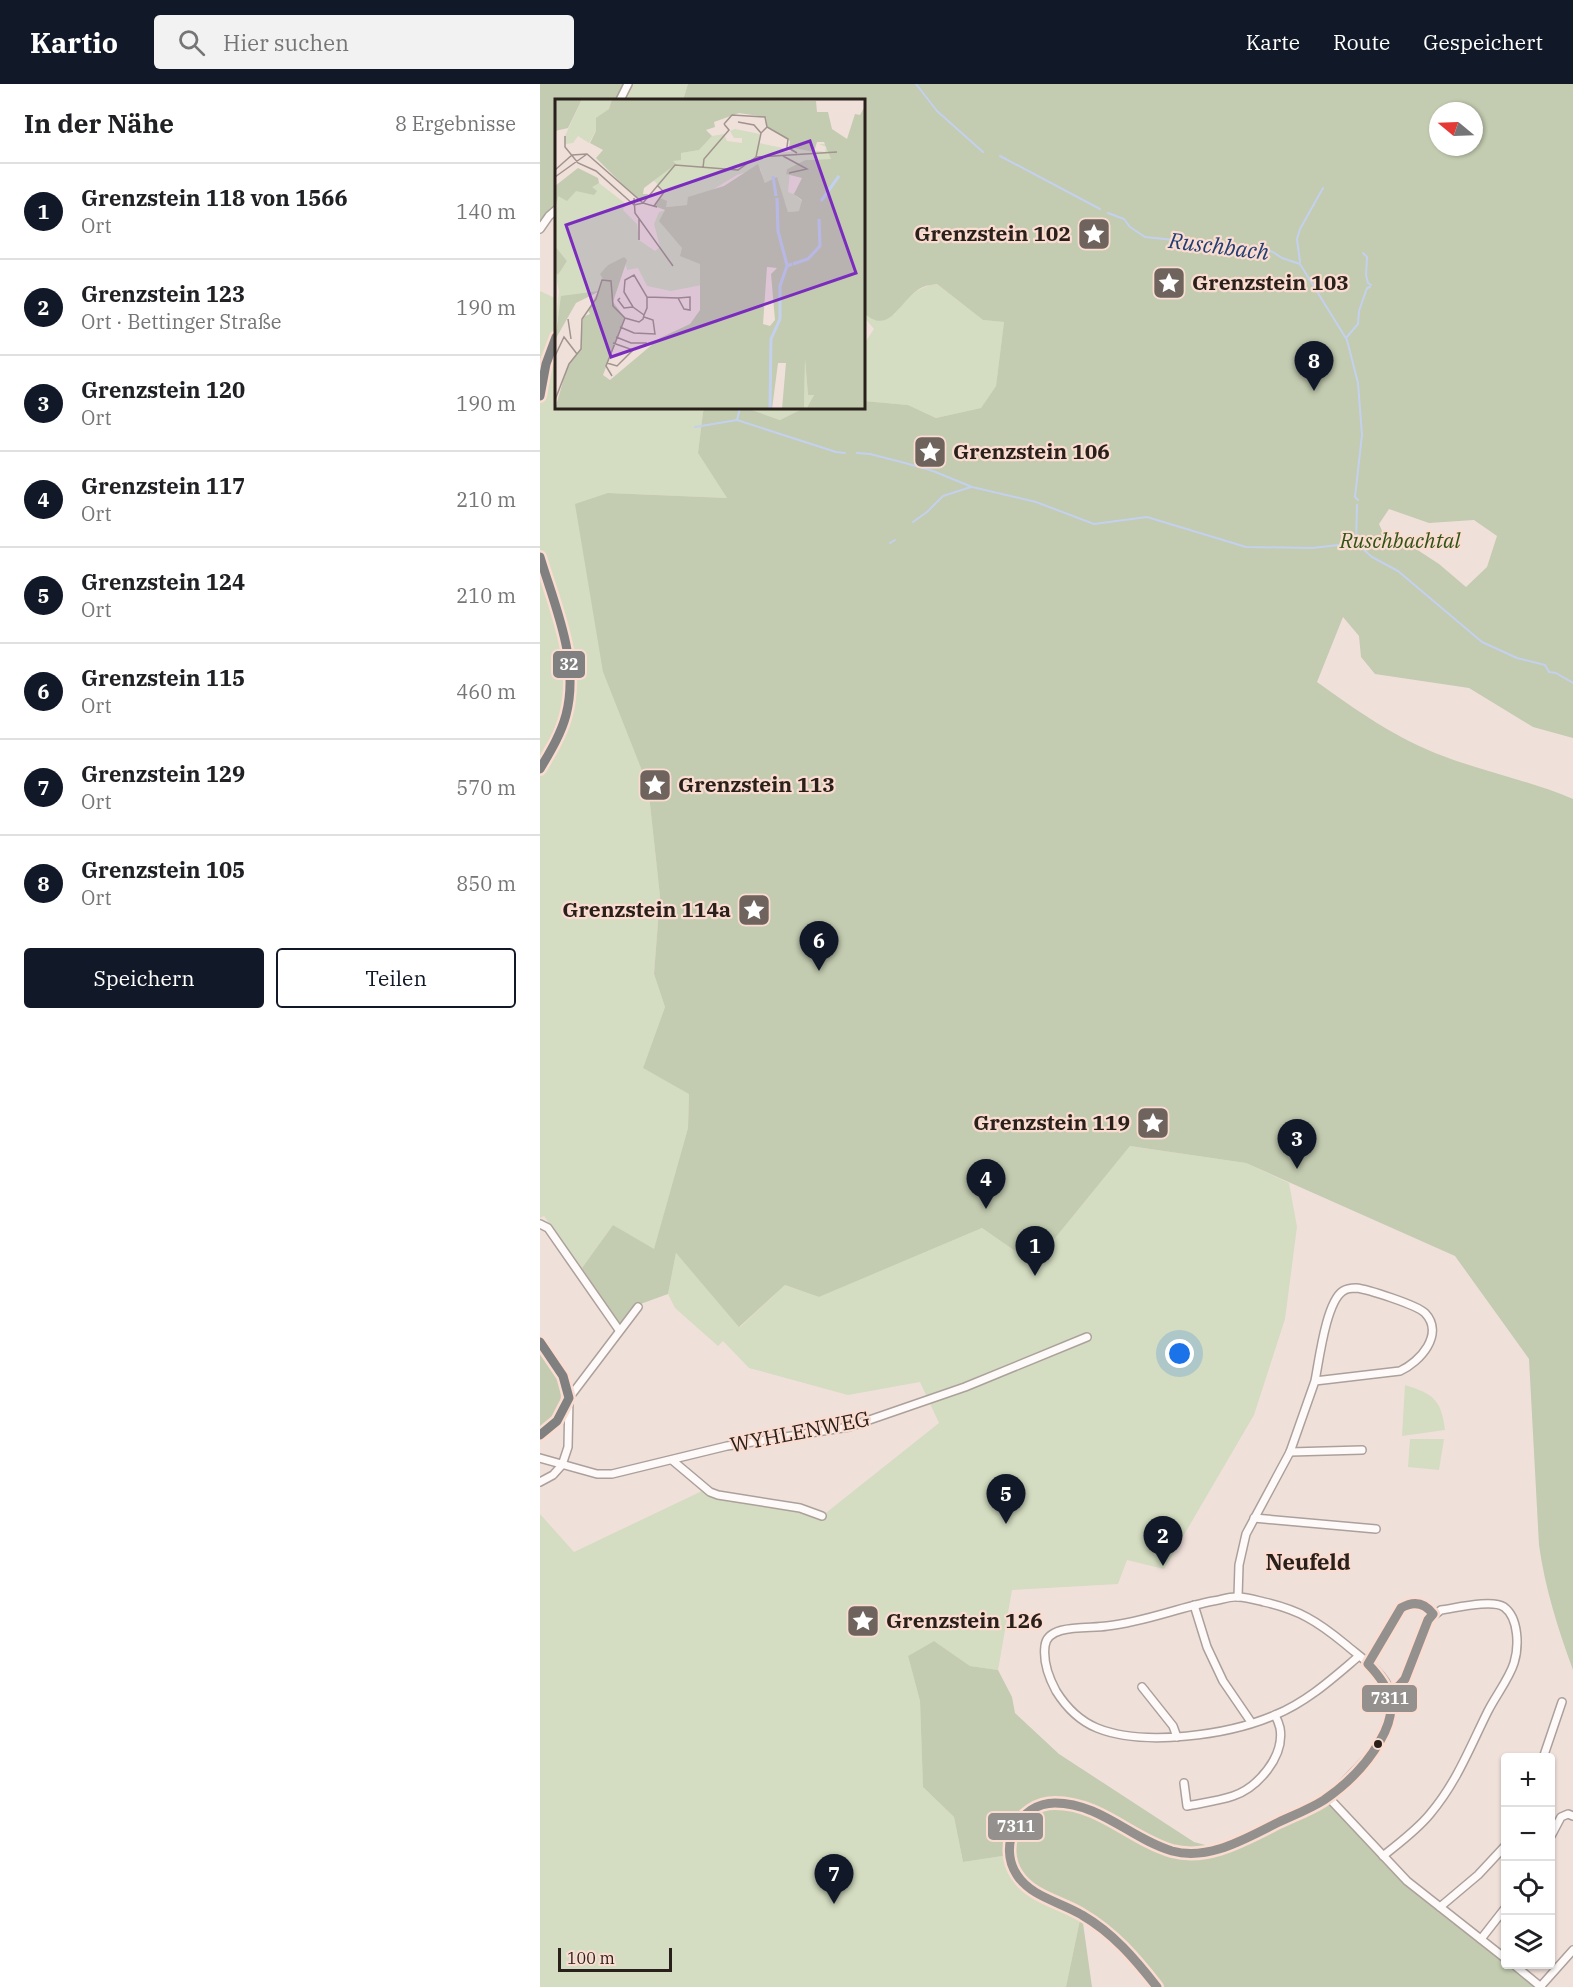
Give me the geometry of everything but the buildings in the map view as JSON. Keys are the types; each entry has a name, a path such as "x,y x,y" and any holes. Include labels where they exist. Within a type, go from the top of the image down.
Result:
{"street":[{"path":"620,99 628,84"},
{"path":"540,229 555,211"},
{"path":"540,396 546,364 555,340"},
{"path":"540,557 568,656 570,678 566,715 558,737 540,768"},
{"path":"540,1224 548,1228 620,1330"},
{"path":"1238,1597 1242,1548 1254,1518 1290,1452 1315,1382 1324,1329 1335,1299 1343,1291 1358,1288 1415,1306 1425,1313 1430,1321 1432,1334 1427,1348 1410,1366 1400,1371 1315,1382"},
{"path":"540,1435 557,1421 569,1398 638,1307"},
{"name":"WYHLENWEG","path":"540,1458 597,1473 612,1474 727,1446 849,1427 965,1387 1087,1337"},
{"path":"540,1342 563,1376 569,1398 568,1447 562,1465 554,1475 540,1482"},
{"path":"1290,1452 1362,1450"},
{"path":"672,1460 710,1492 718,1495 800,1508 822,1516"},
{"path":"1254,1518 1376,1529"},
{"path":"1156,1987 1118,1940 1082,1915 1030,1888 1016,1875 1011,1865 1009,1846 1013,1830 1023,1815 1041,1804 1070,1804 1099,1812 1170,1850 1203,1853 1237,1842 1328,1797 1364,1762 1381,1740 1390,1721 1392,1707 1390,1690 1382,1678 1359,1656 1314,1620 1286,1607 1238,1597 1194,1605 1148,1619 1056,1631 1046,1639 1044,1647 1047,1668 1053,1685 1069,1709 1097,1728 1126,1736 1146,1738 1205,1734 1275,1715 1323,1687 1359,1656"},
{"path":"1383,1856 1430,1815 1461,1771 1488,1711 1514,1663 1516,1630 1511,1616 1504,1608 1494,1603 1441,1610 1433,1614 1428,1620 1405,1679 1399,1686 1390,1690"},
{"path":"1194,1605 1207,1647 1223,1681 1251,1722"},
{"path":"1142,1687 1173,1726 1177,1737"},
{"path":"1545,1753 1562,1702"},
{"path":"1184,1784 1187,1806 1232,1796 1257,1782 1271,1764 1278,1748 1280,1728 1275,1715"},
{"path":"1328,1797 1407,1881 1501,1955"},
{"path":"1555,1828 1561,1817 1568,1814 1573,1816"},
{"path":"1440,1907 1478,1875 1501,1850"},
{"path":"1481,1939 1501,1913"},
{"path":"1518,1969 1541,1987 1573,1950"}],"green space":[{"path":"540,84 628,84 620,99 555,99 555,206 540,224"},
{"path":"628,84 688,84 683,99 620,99"},
{"name":"Ruschbachtal","path":"688,84 1573,84 1573,738 1533,727 1469,688 1375,674 1361,657 1359,636 1343,617 1317,682 1377,723 1426,749 1573,799 1573,1670 1553,1608 1539,1545 1529,1359 1455,1256 1246,1163 1130,1146 1034,1264 982,1228 819,1297 785,1285 739,1327 676,1253 668,1294 635,1306 619,1325 582,1268 613,1225 654,1249 688,1128 689,1094 643,1068 665,1007 654,974 660,896 648,786 603,672 575,504 608,493 727,498 698,453 704,410 752,410 780,420 800,410 866,410 866,401 908,405 936,418 981,408 996,386 1004,322 983,320 937,284 925,286 915,292 895,313 882,321 866,314 866,99 683,99","holes":["1389,509 1429,523 1474,520 1497,536 1487,567 1466,587 1439,564 1413,547 1383,533 1379,524"]},
{"path":"937,284 983,320 1004,322 996,386 981,408 936,418 908,405 866,401 866,341 874,329 866,319 866,313 894,315 917,291"},
{"path":"540,291 555,298 555,410 704,410 698,453 727,498 608,493 603,672 648,786 660,896 654,974 665,1007 643,1068 689,1093 688,1128 654,1250 613,1225 582,1268 544,1216 540,1218"},
{"path":"752,410 800,410 780,420"},
{"path":"1130,1146 1246,1163 1289,1183 1297,1227 1285,1319 1254,1415 1164,1569 1127,1560 1118,1584 1012,1590 998,1670 970,1666 934,1641 908,1656 920,1701 923,1787 954,1817 963,1862 1009,1855 1081,1915 1066,1987 540,1987 540,1514 574,1552 702,1491 822,1516 939,1423 920,1382 848,1395 749,1368 723,1341 718,1346 675,1308 668,1294 676,1253 740,1327 785,1285 819,1297 982,1228 1034,1264"},
{"path":"540,1350 558,1382 561,1400 551,1419 540,1429"},
{"path":"1405,1385 1429,1395 1434,1400 1441,1412 1445,1430 1402,1436"},
{"path":"1410,1439 1444,1439 1439,1470 1408,1467"},
{"path":"934,1641 970,1666 998,1670 1012,1697 1015,1713 1059,1754 1194,1842 1220,1849 1328,1797 1407,1881 1501,1956 1501,1969 1518,1969 1541,1987 1157,1987 1130,1952 1082,1916 1092,1987 1066,1987 1081,1915 1022,1881 1009,1855 963,1862 954,1817 923,1787 920,1701 908,1656"}],"waterway":[{"name":"Ruschbach","path":"916,84 937,111 983,152"},
{"name":"Ruschbach","path":"1000,156 1100,209"},
{"path":"1300,262 1297,239 1300,229 1323,188"},
{"name":"Ruschbach","path":"1108,213 1124,219 1130,227 1145,237 1233,246 1249,254 1271,251 1282,258 1300,264 1347,340 1358,383 1362,435 1355,497 1358,500"},
{"path":"1363,253 1367,257 1366,275 1371,285"},
{"path":"1346,338 1358,324 1359,311 1367,288 1370,287"},
{"path":"737,420 740,410"},
{"path":"695,427 737,420 845,453"},
{"path":"857,453 870,454 933,471 972,487 1036,502 1094,524 1147,517 1246,547 1312,548 1356,543"},
{"path":"913,522 943,496 971,487"},
{"name":"Ruschbach","path":"1357,505 1356,543 1372,557 1398,571 1482,642 1517,658 1545,665 1549,672 1556,673 1573,683"},
{"path":"890,543 895,540"}],"transit line":[{"name":"32","path":"540,396 546,364 555,340"},
{"name":"32","path":"540,557 559,615 570,675 570,695 564,722 540,769"},
{"name":"32","path":"540,1342 563,1376 569,1398 557,1421 540,1435"},
{"name":"7311","path":"1157,1987 1132,1957 1104,1930 1074,1910 1038,1894 1023,1883 1011,1863 1009,1851 1015,1828 1022,1818 1031,1810 1042,1805 1055,1803 1071,1805 1101,1815 1172,1851 1200,1853 1227,1846 1324,1800 1348,1781 1369,1758 1386,1730 1391,1709 1383,1682 1368,1664 1401,1608 1410,1604 1422,1605 1433,1614 1428,1620 1405,1679 1390,1691"}],"place":[{"name":"Grenzstein 102","path":"1094,234"},
{"name":"Grenzstein 103","path":"1169,283"},
{"name":"Grenzstein 105","path":"1314,391"},
{"name":"Grenzstein 106","path":"930,452"},
{"name":"Grenzstein 113","path":"655,785"},
{"name":"Grenzstein 114a","path":"754,910"},
{"name":"Grenzstein 115","path":"819,971"},
{"name":"Grenzstein 119","path":"1153,1123"},
{"name":"Grenzstein 120","path":"1297,1169"},
{"name":"Grenzstein 117","path":"986,1209"},
{"name":"Grenzstein 118 von 1566","path":"1035,1276"},
{"name":"Grenzstein 124","path":"1006,1524"},
{"name":"Grenzstein 123","path":"1163,1566"},
{"name":"Grenzstein 126","path":"863,1621"},
{"name":"Grenzstein 129","path":"834,1904"}],"district":[{"name":"Neufeld","path":"1308,1562"}]}
